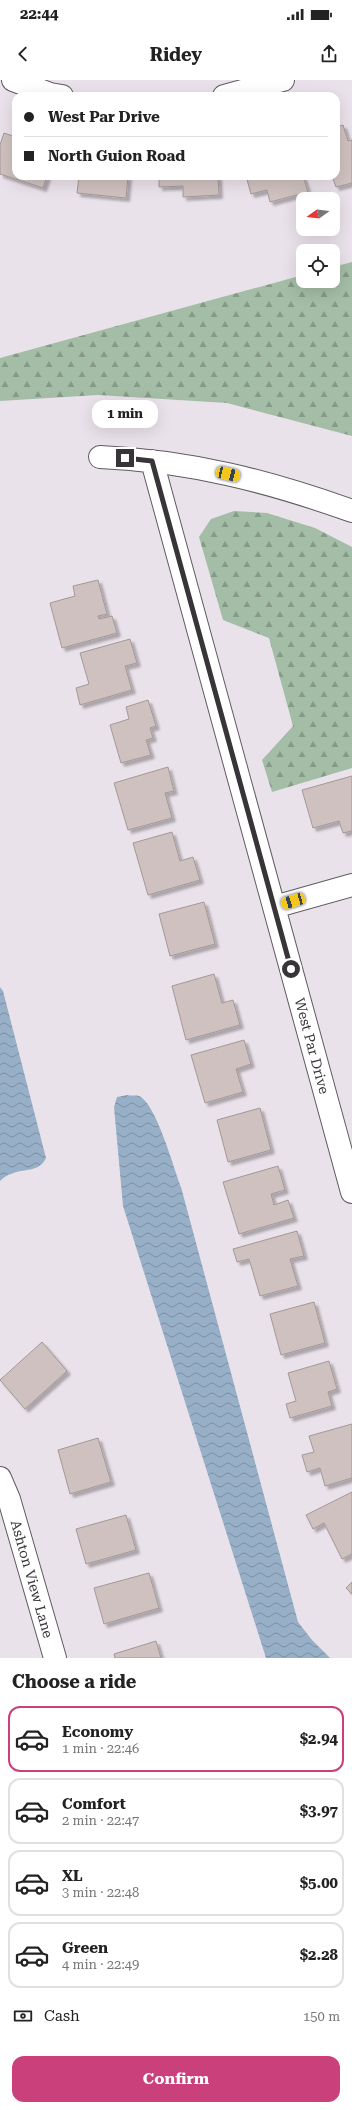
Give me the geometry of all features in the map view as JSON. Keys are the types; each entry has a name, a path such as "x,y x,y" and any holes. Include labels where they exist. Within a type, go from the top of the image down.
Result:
{"street":[{"path":"13,80 45,92"},
{"path":"238,92 282,80"},
{"path":"100,458 152,461 217,471 263,481 308,494 352,511"},
{"name":"West Par Drive","path":"152,461 352,1192"},
{"path":"274,907 352,885"},
{"name":"Ashton View Lane","path":"0,1478 9,1499 55,1658"}],"green space":[{"path":"352,262 352,436 227,403 98,395 0,401 0,358 296,277 296,288 340,288 340,265"},
{"path":"234,511 267,513 315,528 352,547 352,768 272,792 262,760 293,726 269,638 223,620 199,537 211,519"}],"water":[{"path":"0,987 3,991 46,1158 43,1163 35,1168 10,1174 0,1181"},
{"path":"127,1095 139,1096 145,1101 152,1111 164,1137 181,1187 298,1622 312,1640 330,1658 266,1658 123,1206 114,1107 117,1097"}],"building":[{"path":"343,125 348,141 352,140 352,183 336,187 333,180 340,180 340,126"},
{"path":"4,133 12,136 12,178 0,174 0,145"},
{"path":"18,180 46,180 43,188"},
{"path":"79,180 128,180 126,198 77,193"},
{"path":"159,180 218,180 219,195 183,197 183,186 159,187"},
{"path":"247,180 304,180 308,192 296,192 296,195 270,202 267,190 251,194"},
{"path":"98,580 107,614 98,616 99,619 112,616 117,633 62,648 50,603 75,596 73,586"},
{"path":"130,639 137,663 125,666 132,690 80,705 76,688 89,684 80,653"},
{"path":"148,700 156,726 150,728 153,738 146,740 151,755 121,763 110,725 129,719 126,707"},
{"path":"168,767 174,791 165,793 172,818 128,830 114,783"},
{"path":"352,776 352,831 343,833 339,821 313,828 302,790"},
{"path":"172,832 180,861 193,857 200,880 148,895 133,843"},
{"path":"204,902 215,944 170,956 159,914"},
{"path":"214,974 222,1003 233,1000 240,1025 186,1040 172,986"},
{"path":"244,1040 251,1064 236,1069 243,1092 205,1103 191,1055"},
{"path":"260,1108 271,1150 228,1162 217,1120"},
{"path":"278,1166 285,1190 271,1194 274,1205 288,1200 294,1218 239,1234 223,1182"},
{"path":"297,1231 304,1256 290,1259 298,1286 260,1296 249,1259 237,1262 233,1249"},
{"path":"314,1302 325,1343 281,1355 270,1314"},
{"path":"42,1342 67,1371 25,1409 0,1380"},
{"path":"329,1361 337,1389 328,1392 332,1406 290,1418 286,1404 296,1401 288,1373"},
{"path":"352,1424 352,1478 325,1486 320,1468 307,1472 302,1455 314,1452 309,1436"},
{"path":"98,1438 111,1482 70,1494 58,1450"},
{"path":"352,1492 352,1554 342,1559 324,1523 313,1529 306,1515"},
{"path":"126,1515 136,1550 86,1564 76,1529"},
{"path":"149,1573 159,1608 104,1624 94,1588"},
{"path":"352,1582 352,1594 346,1588"},
{"path":"156,1641 161,1658 115,1658 114,1654"}],"route":[{"path":"125,458 152,461 291,969"}]}
